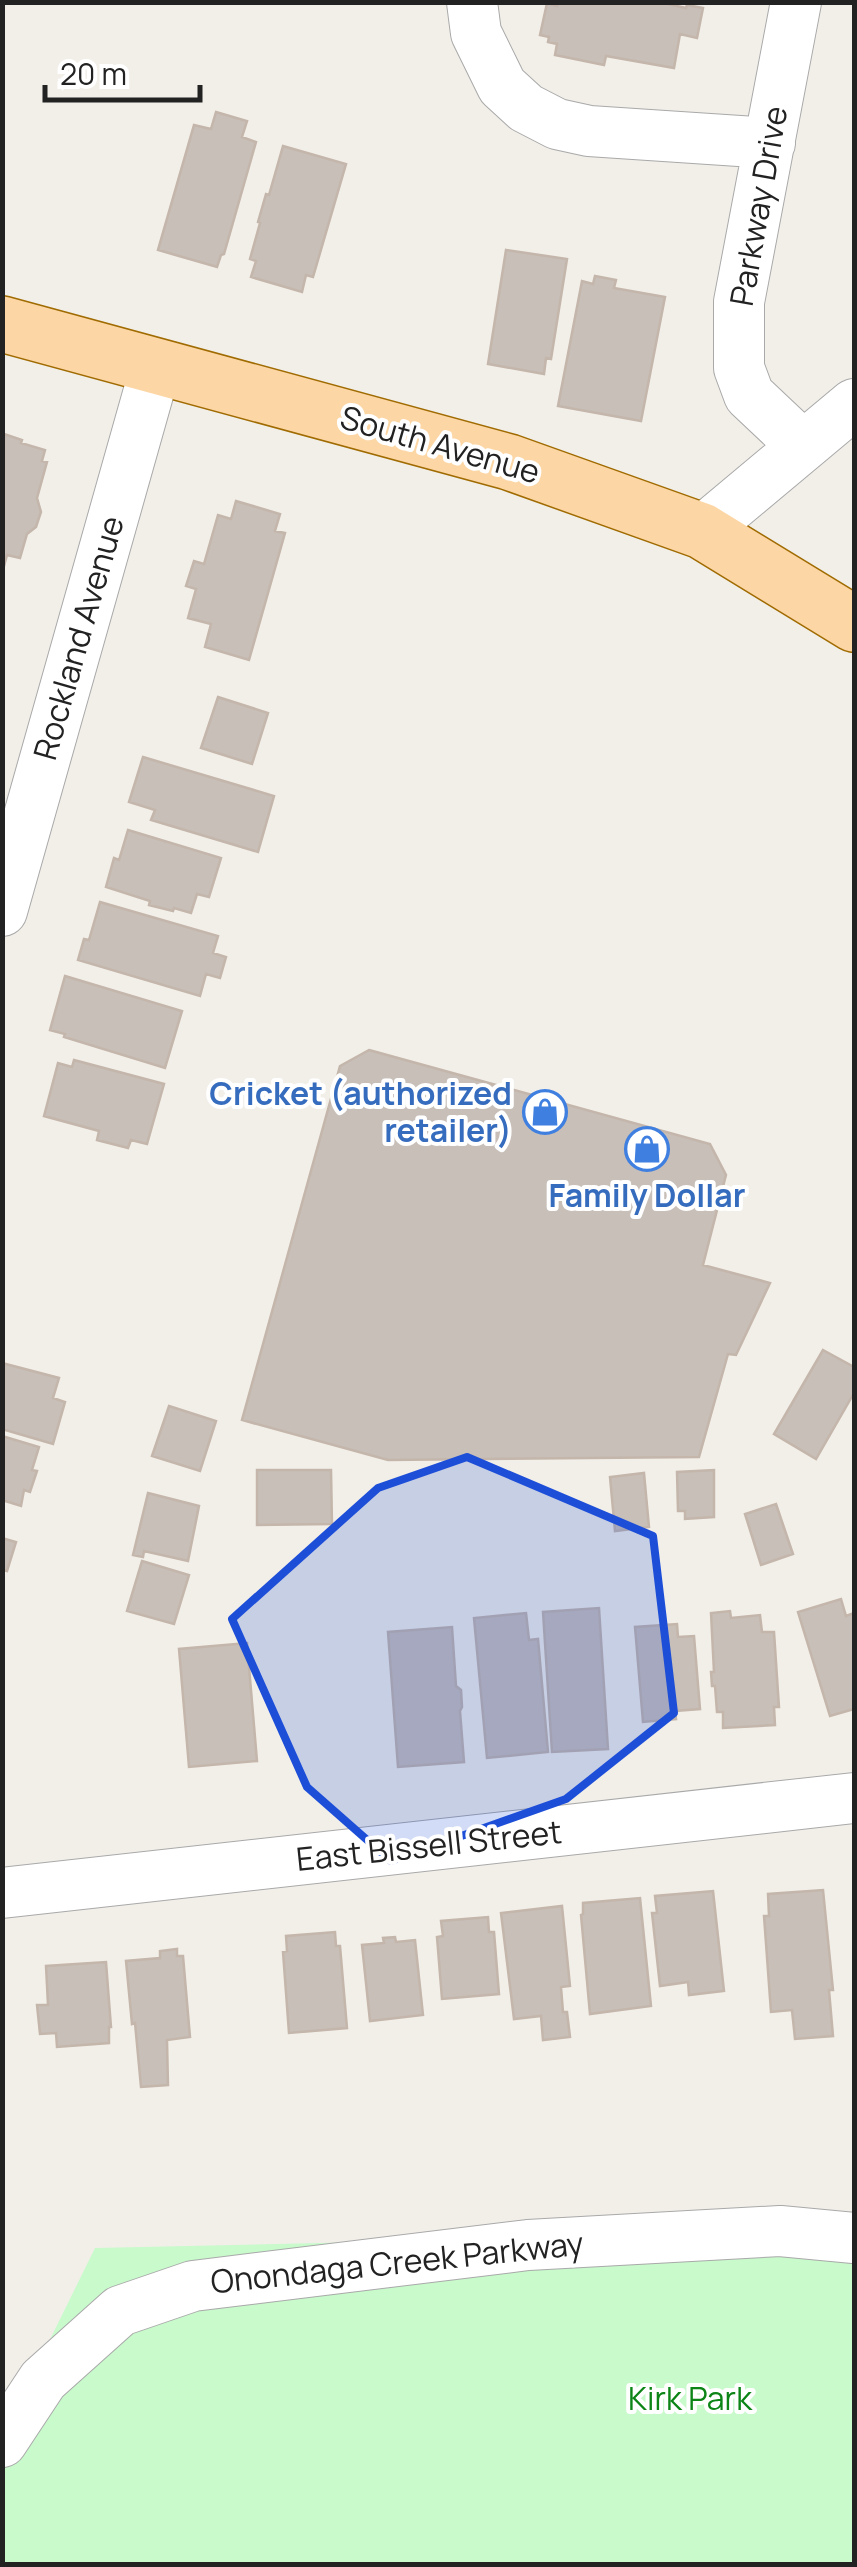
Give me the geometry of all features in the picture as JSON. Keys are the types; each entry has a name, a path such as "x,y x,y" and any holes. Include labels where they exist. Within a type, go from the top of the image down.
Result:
{"main road":[{"name":"South Avenue","path":"2,324 509,462 702,530 854,624"}],"street":[{"path":"472,2 476,33 502,86 526,108 557,124 589,132 770,143"},
{"name":"Parkway Drive","path":"796,2 739,302 739,368 750,395 803,446"},
{"name":"Rockland Avenue","path":"2,911 156,366"},
{"path":"702,530 854,404"},
{"name":"East Bissell Street","path":"2,1893 854,1798"},
{"name":"Onondaga Creek Parkway","path":"2,2442 43,2380 120,2312 193,2286 528,2244 780,2231 854,2238"}],"highlighted area":[{"path":"467,1457 653,1536 674,1713 566,1799 391,1861 307,1787 232,1619 378,1488"}],"green space":[{"name":"Kirk Park","path":"854,2231 854,2564 3,2564 2,2437 95,2248"}],"building":[{"path":"558,2 659,2 703,8 697,38 680,34 674,68 606,56 604,65 555,55 557,44 540,35 547,3 557,6"},
{"path":"216,112 247,121 242,137 256,142 217,267 158,250 194,125 211,129"},
{"path":"283,146 346,164 313,277 306,275 302,292 251,277 256,261 250,259 258,222"},
{"path":"506,250 567,259 551,359 546,358 544,374 488,364"},
{"path":"595,276 616,280 614,288 665,297 641,421 558,406 582,281 593,284"},
{"path":"4,434 45,450 42,461 47,462 37,498 41,512 36,527 27,534 20,558 7,555 3,570"},
{"path":"236,501 280,514 275,531 285,533 249,660 205,647 211,624 188,618 196,589 186,586 194,561 204,564 218,515 231,519"},
{"path":"218,697 268,713 252,764 201,748"},
{"path":"143,757 274,796 258,852 151,820 155,810 129,802"},
{"path":"128,830 221,858 209,897 197,894 191,913 149,905 150,901 106,887"},
{"path":"100,902 218,936 213,953 226,957 220,978 206,974 200,996 78,960 84,939 89,940"},
{"path":"65,976 182,1011 165,1068 50,1030"},
{"path":"369,1050 710,1144 726,1175 703,1265 770,1283 736,1355 728,1354 699,1457 388,1460 242,1420 340,1066"},
{"path":"74,1060 164,1084 147,1144 131,1140 128,1148 97,1140 99,1131 44,1116 58,1063 72,1067"},
{"path":"823,1350 854,1367 854,1393 816,1459 774,1434"},
{"path":"2,1363 59,1378 53,1398 65,1402 53,1444 2,1429"},
{"path":"169,1406 216,1421 200,1471 152,1456"},
{"path":"2,1436 39,1447 32,1470 37,1471 30,1492 24,1490 21,1506 2,1500"},
{"path":"257,1470 331,1470 332,1524 257,1525"},
{"path":"714,1470 714,1517 685,1519 685,1511 678,1511 677,1472"},
{"path":"644,1473 649,1527 615,1531 610,1477"},
{"path":"148,1493 199,1506 188,1561 144,1551 143,1557 133,1555"},
{"path":"776,1504 793,1554 761,1565 745,1514"},
{"path":"2,1538 16,1542 7,1571 2,1570"},
{"path":"142,1561 189,1575 174,1624 127,1611"},
{"path":"841,1599 846,1616 854,1613 854,1709 830,1716 798,1612"},
{"path":"599,1608 608,1749 552,1752 543,1612"},
{"path":"730,1611 731,1618 760,1615 762,1632 774,1632 779,1707 774,1707 775,1725 723,1728 723,1712 717,1712 712,1686 711,1613"},
{"path":"526,1613 529,1640 538,1639 548,1752 487,1758 474,1618"},
{"path":"677,1624 678,1637 694,1636 700,1709 675,1711 676,1719 643,1722 635,1627"},
{"path":"452,1627 456,1686 461,1690 464,1762 398,1767 388,1632"},
{"path":"247,1643 257,1761 189,1767 179,1649"},
{"path":"823,1890 833,1990 829,1990 833,2036 795,2039 792,2010 771,2012 764,1916 769,1916 768,1894"},
{"path":"713,1891 724,1991 689,1995 688,1982 660,1986 652,1913 657,1913 655,1896"},
{"path":"640,1898 651,2006 590,2014 583,1903"},
{"path":"562,1906 570,1986 561,1987 570,2037 543,2040 541,2016 514,2019 501,1913"},
{"path":"488,1917 489,1932 494,1932 499,1994 442,1999 437,1937 443,1936 441,1921"},
{"path":"335,1932 336,1946 340,1946 347,2028 289,2033 283,1952 287,1951 286,1936"},
{"path":"395,1937 396,1942 415,1940 423,2015 370,2021 362,1945 384,1943 383,1938"},
{"path":"177,1949 177,1956 183,1956 190,2037 167,2040 168,2085 141,2087 126,1961 160,1958 160,1951"},
{"path":"106,1962 109,2043 57,2047 56,2033 40,2034 37,2005 48,2005 46,1966"}],"place":[{"name":"Cricket (authorized retailer)","path":"545,1112"},
{"name":"Family Dollar","path":"647,1149"}]}
